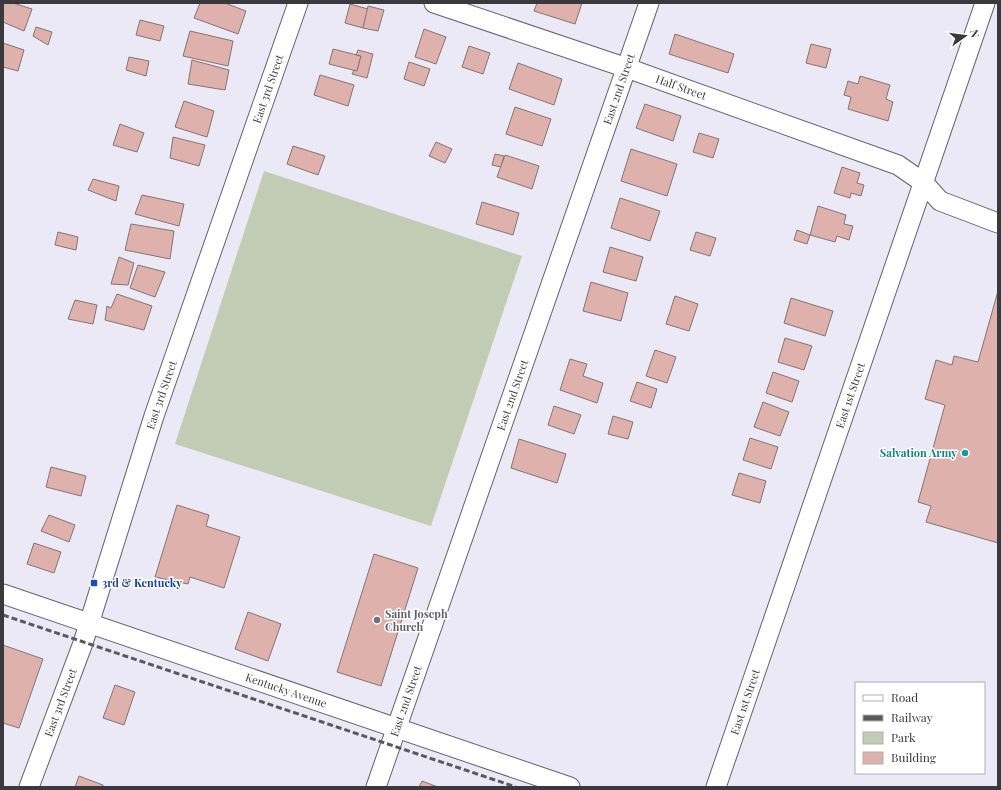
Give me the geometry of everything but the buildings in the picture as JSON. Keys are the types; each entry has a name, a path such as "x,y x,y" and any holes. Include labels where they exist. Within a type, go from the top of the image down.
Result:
{"street":[{"name":"East 3rd Street","path":"29,787 88,624 154,416 298,3"},
{"name":"Half Street","path":"434,3 627,68 898,165 924,183 940,201 998,223"},
{"name":"East 2nd Street","path":"376,787 649,3"},
{"name":"East 1st Street","path":"716,787 985,3"},
{"name":"Kentucky Avenue","path":"3,594 395,729 570,787"}],"green space":[{"path":"264,171 522,256 431,526 175,444"}],"railway":[{"path":"3,615 516,787"}],"place":[{"name":"Salvation Army","path":"965,453"},
{"name":"3rd & Kentucky","path":"94,583"},
{"name":"Saint Joseph Church","path":"377,620"}]}
